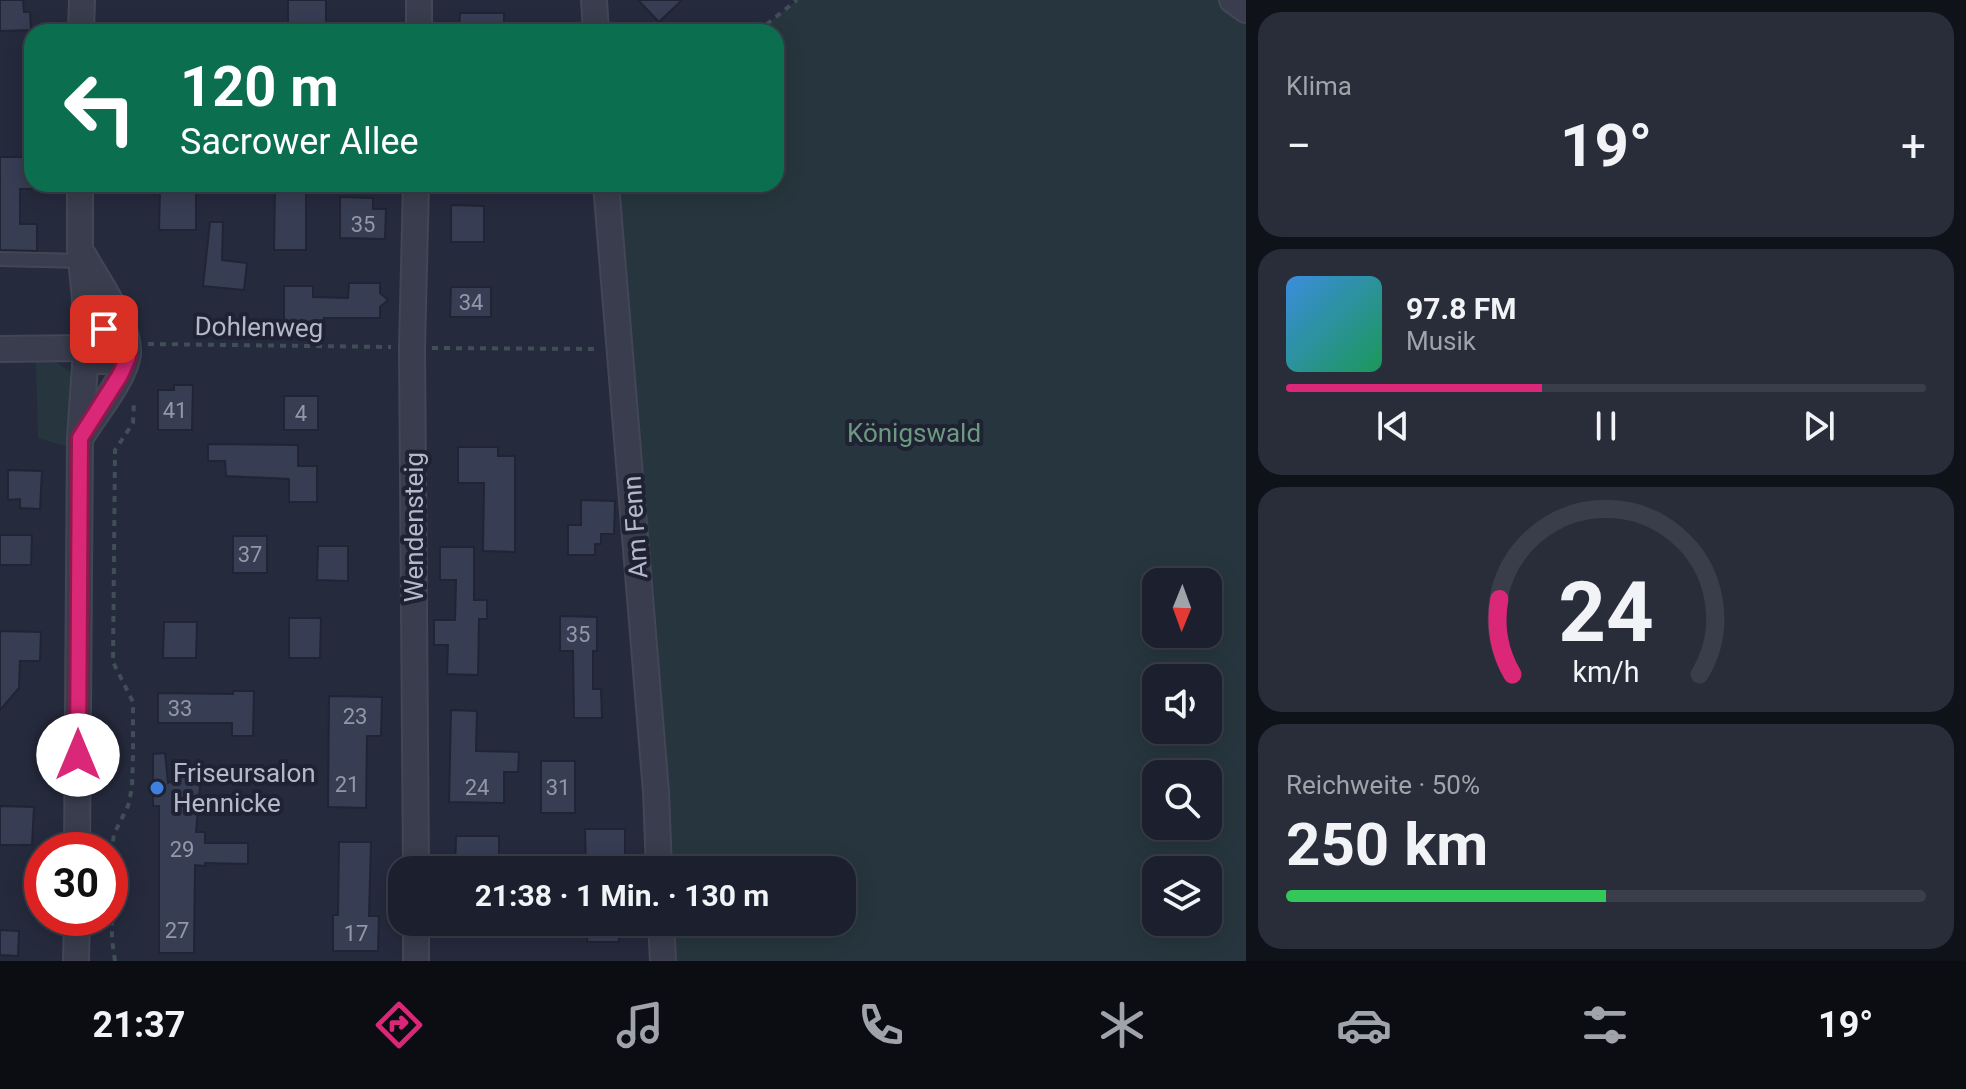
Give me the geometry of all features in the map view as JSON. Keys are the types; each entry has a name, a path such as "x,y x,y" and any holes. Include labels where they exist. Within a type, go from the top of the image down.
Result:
{"street":[{"path":"81,24 82,0"},
{"path":"419,0 419,24"},
{"path":"594,0 596,24"},
{"path":"1232,0 1246,10"},
{"path":"77,832 80,438 85,348 80,192"},
{"name":"Wendensteig","path":"415,192 400,348 416,856"},
{"name":"Am Fenn","path":"607,192 656,792 658,856"},
{"path":"80,254 125,347 80,438"},
{"path":"0,349 85,348"},
{"path":"76,961 77,936"},
{"path":"416,936 416,961"},
{"path":"662,936 663,961"}],"lane":[{"path":"0,259 80,254"},
{"path":"85,348 125,347"},
{"path":"85,348 125,347"}],"path":[{"path":"767,24 797,0"},
{"name":"Dohlenweg","path":"125,347 621,349"},
{"path":"115,961 111,855 114,834 128,806 132,788 133,752 133,702 113,662 115,450 133,423 134,393"}],"green space":[{"name":"Königswald","path":"797,0 1232,0 1246,10 1246,961 663,961 662,936 856,936 856,856 658,856 607,192 784,192 784,24 767,24"},
{"path":"36,361 55,362 71,372 71,448 38,438"}],"building":[{"path":"0,0 23,0 24,12 30,12 31,24 24,24 24,30 0,31"},
{"path":"288,0 326,0 326,24 288,24"},
{"path":"638,0 682,0 659,22"},
{"path":"460,13 504,13 504,24 459,24"},
{"path":"0,157 24,157 20,224 37,224 37,251 0,250"},
{"path":"160,192 196,192 196,230 159,230"},
{"path":"275,192 306,192 306,250 274,250"},
{"path":"340,197 373,198 373,209 386,209 385,239 340,238"},
{"path":"451,205 484,206 484,242 451,242"},
{"path":"210,222 223,222 222,260 247,263 244,290 203,286"},
{"path":"349,283 380,283 380,293 388,300 380,307 380,318 284,322 284,286 313,286 313,297 348,298"},
{"path":"451,287 491,287 491,317 450,317"},
{"path":"174,385 193,385 192,430 158,430 158,390 174,390"},
{"path":"284,396 318,396 318,430 284,430"},
{"path":"208,444 298,445 298,466 317,466 317,502 289,502 289,479 226,476 225,461 208,461"},
{"path":"458,447 498,447 498,456 515,456 515,552 483,551 484,483 458,483"},
{"path":"8,470 42,471 40,509 20,508 20,499 8,500"},
{"path":"581,500 615,501 614,534 601,534 601,544 595,544 595,555 568,555 568,525 581,525"},
{"path":"0,535 32,535 31,565 0,565"},
{"path":"233,536 267,536 267,573 233,573"},
{"path":"318,546 348,546 348,581 317,580"},
{"path":"440,547 474,547 474,600 487,600 487,619 479,619 478,675 447,674 448,645 434,645 434,620 455,620 456,580 440,580"},
{"path":"560,616 597,617 593,689 601,689 602,718 574,718 573,651 560,651"},
{"path":"289,618 321,618 320,658 289,658"},
{"path":"164,622 197,622 196,658 163,658"},
{"path":"0,631 41,632 40,661 20,661 19,688 0,710"},
{"path":"233,691 254,691 253,736 232,736 232,723 158,723 158,693 233,694"},
{"path":"329,696 382,697 381,736 367,736 366,808 328,807"},
{"path":"451,710 477,711 476,751 519,752 518,772 504,772 504,803 449,802"},
{"path":"165,753 168,783 192,771 200,787 196,832 205,832 205,843 248,843 248,864 195,865 194,953 159,953 159,806 153,806 153,754"},
{"path":"541,761 575,761 575,813 541,813"},
{"path":"0,806 34,807 33,832 24,832 24,845 0,845"},
{"path":"585,829 625,829 625,856 586,856"},
{"path":"456,836 499,836 499,856 455,856"},
{"path":"339,842 371,842 369,916 379,916 378,951 333,951 333,915 338,915"},
{"path":"0,930 19,931 18,956 0,955"},
{"path":"587,936 619,936 619,942 587,942"}],"place":[{"name":"Friseursalon Hennicke","path":"157,788"}],"route":[{"path":"78,755 80,438 128,357 128,340 123,329 104,329"}]}
